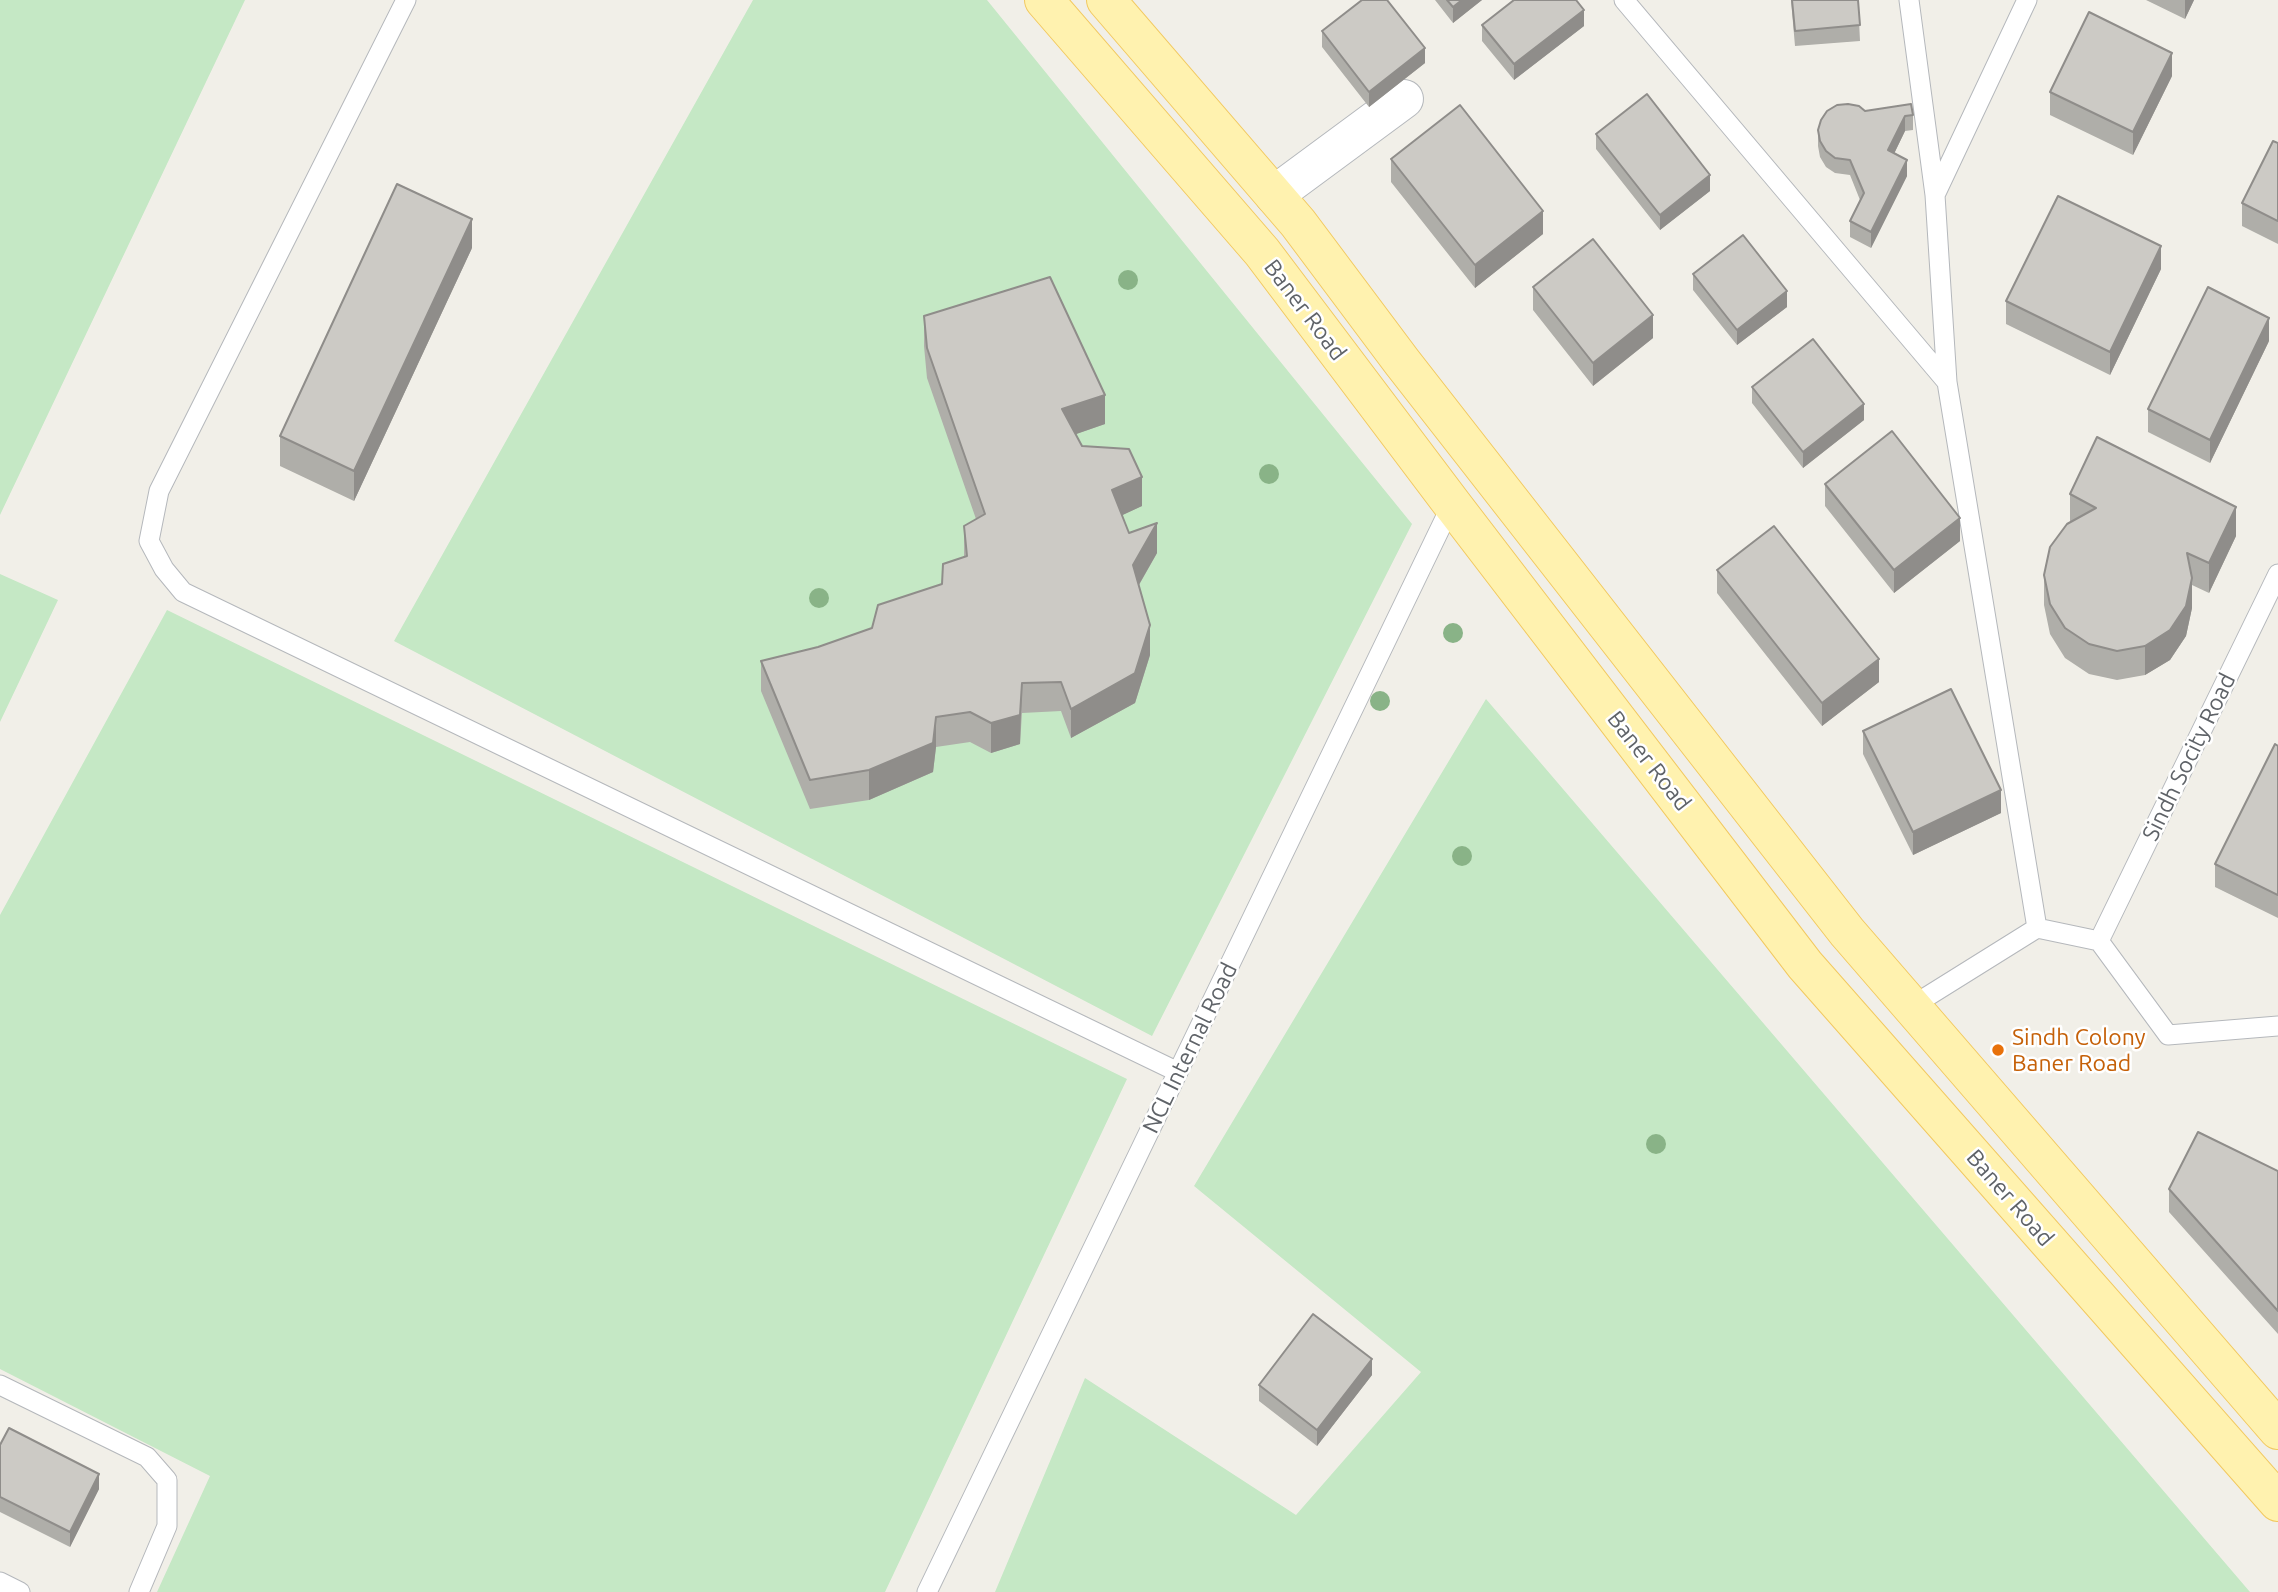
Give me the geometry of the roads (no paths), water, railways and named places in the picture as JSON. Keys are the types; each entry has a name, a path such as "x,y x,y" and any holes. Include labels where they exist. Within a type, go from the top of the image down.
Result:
{"main road":[{"name":"Baner Road","path":"1044,0 1262,252 1452,505 1805,965 1868,1033 1910,1085 2278,1502"},
{"name":"Baner Road","path":"1106,0 1274,195 1839,922 2278,1430"},
{"path":"1868,1033 1912,1006"}],"street":[{"path":"1274,195 1404,99"}],"lane":[{"path":"406,0 159,491 149,541 164,569 183,592 1178,1072"},
{"path":"1624,0 1947,382"},
{"path":"1909,0 1935,195 1947,382 2037,928"},
{"path":"1935,195 2027,0"},
{"name":"NCL Internal Road","path":"928,1592 1452,505"},
{"name":"Sindh Socity Road","path":"2099,941 2278,574"},
{"path":"1912,1006 2037,928 2099,941 2168,1035 2278,1026"},
{"path":"0,1385 147,1457 167,1480 167,1526 139,1592"},
{"path":"0,1582 20,1592"}],"place":[{"name":"Sindh Colony Baner Road","path":"1998,1050"}]}
